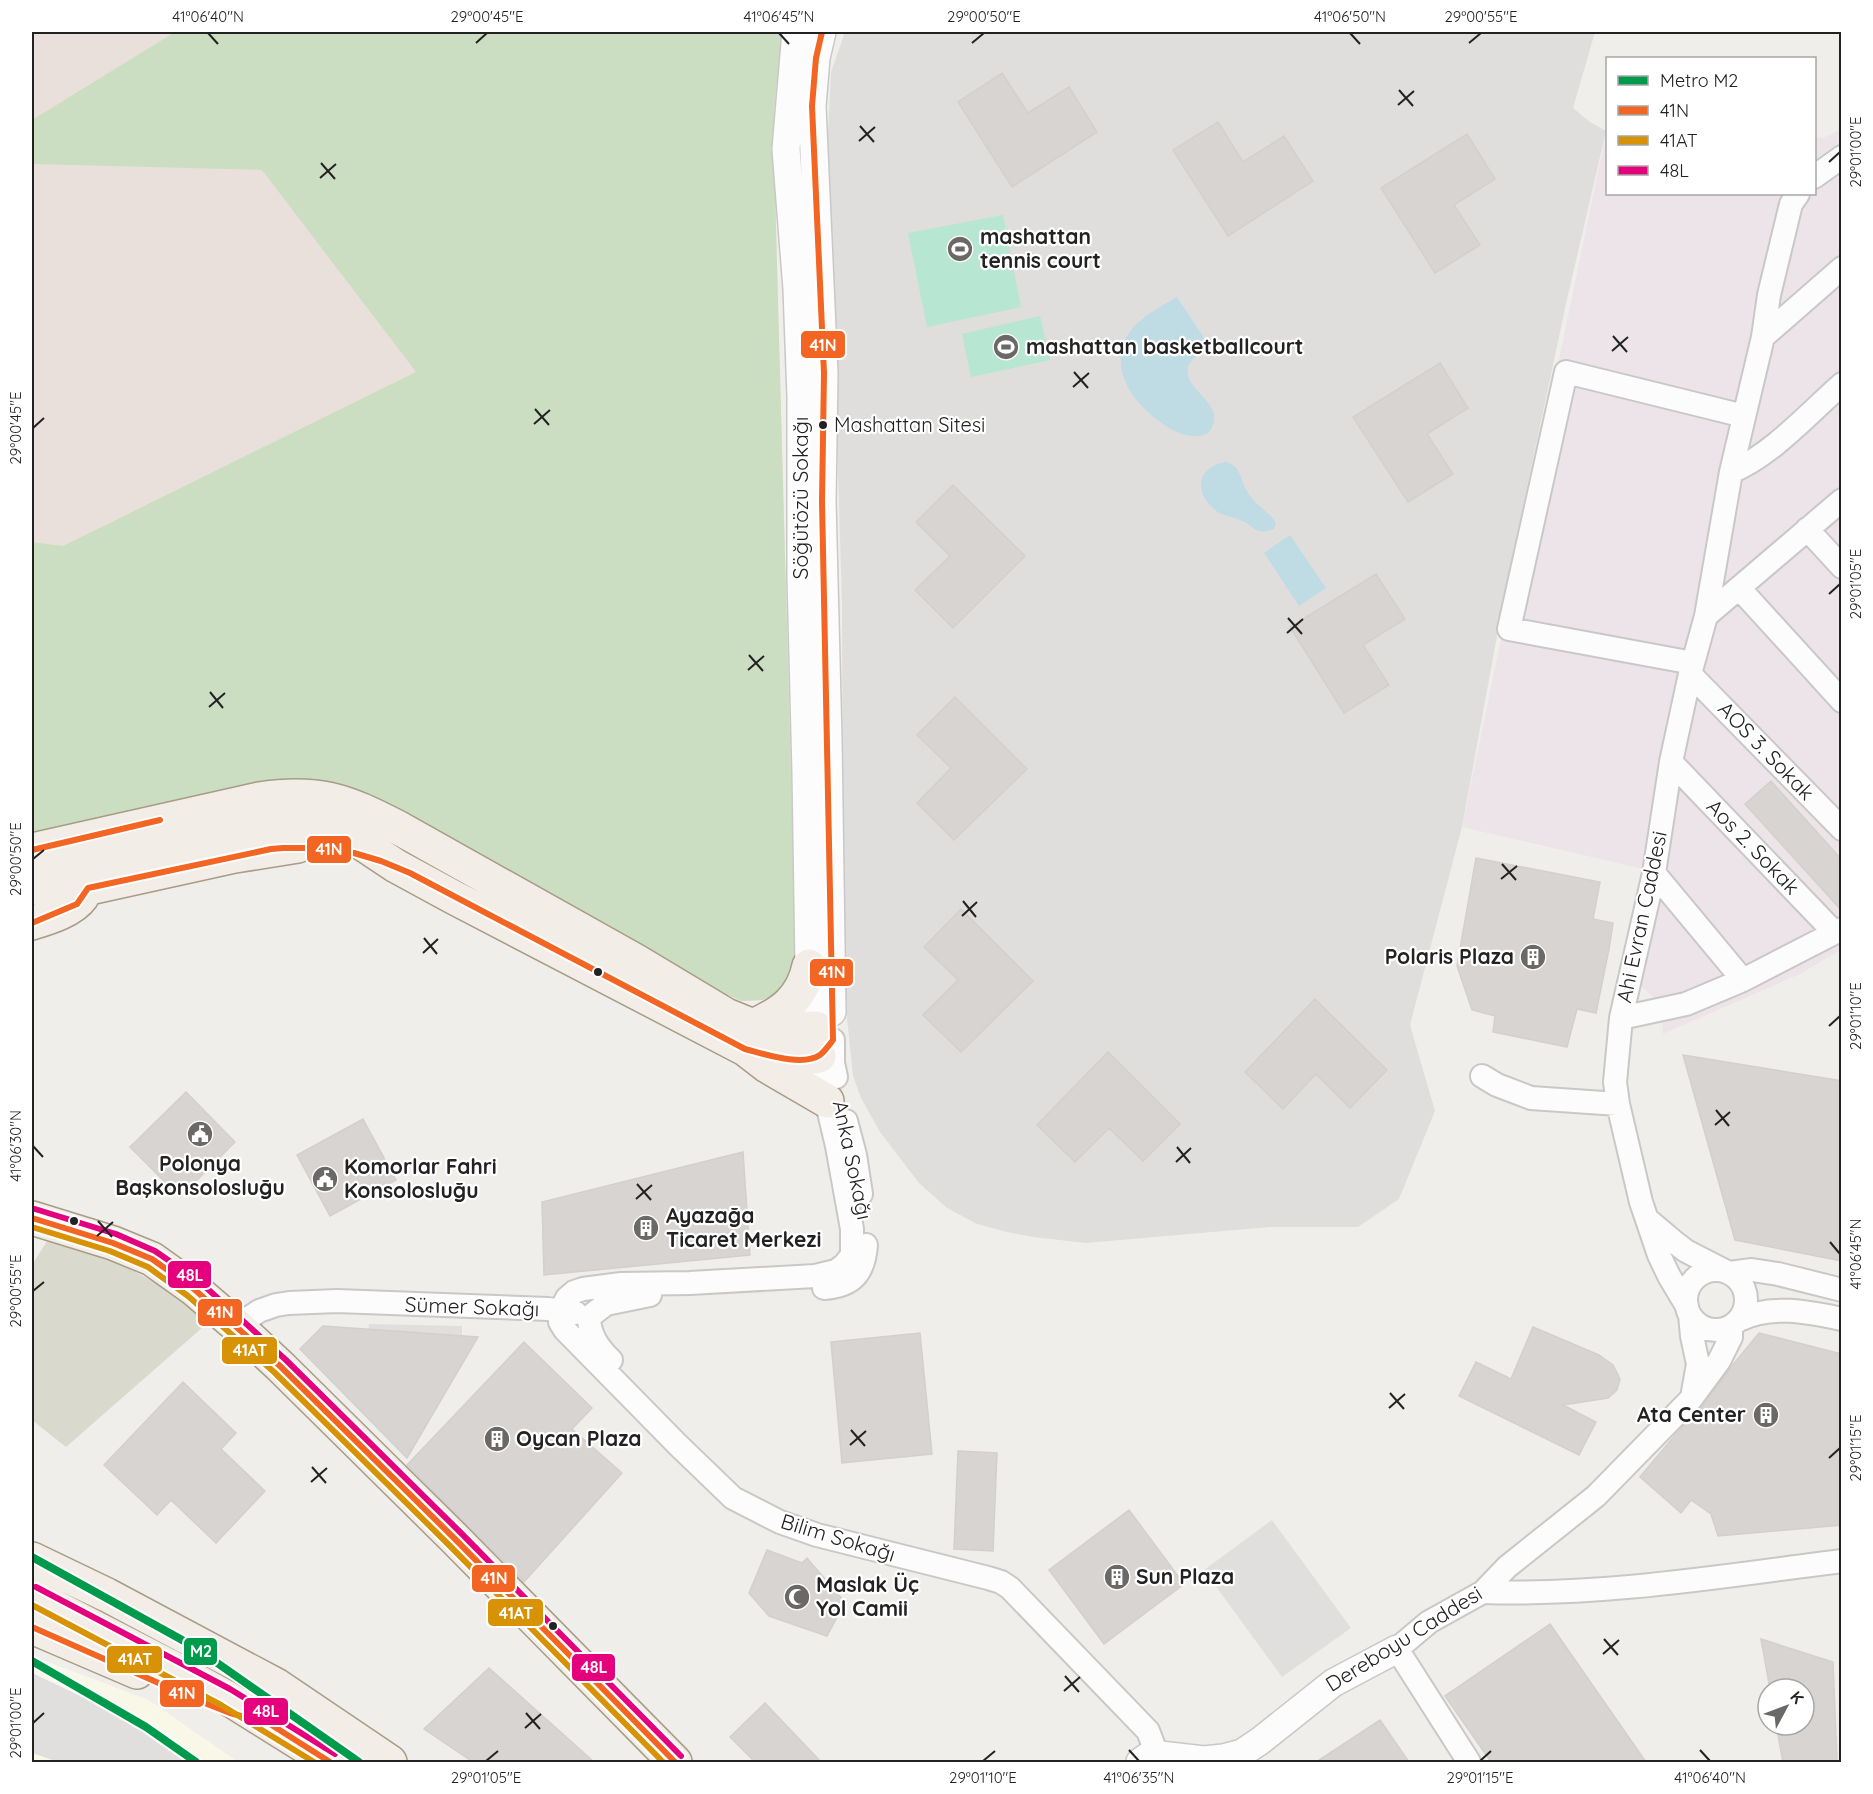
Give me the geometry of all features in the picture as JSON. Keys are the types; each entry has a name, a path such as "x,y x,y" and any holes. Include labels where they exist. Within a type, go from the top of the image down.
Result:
{"main road":[{"path":"32,850 259,799 287,795 333,799 362,808 636,961 726,1015 749,1037 767,1066 827,1101"},
{"path":"32,878 219,835 266,827 309,826 343,833 372,848 396,866 453,897 566,954 749,1037 779,1029 823,1041"},
{"path":"32,901 235,856 298,846 329,848 365,855 396,866"},
{"path":"32,923 77,904 88,888"},
{"path":"749,1037 795,998 802,989 809,966"},
{"path":"32,1218 113,1243 152,1259 194,1289 237,1326 454,1538 675,1762"},
{"path":"32,1560 107,1595 258,1676 314,1710 390,1762"},
{"path":"32,1595 173,1668 330,1762"},
{"path":"32,1627 112,1660 198,1700 230,1713 270,1724"}],"street":[{"name":"Söğütözü Sokağı","path":"796,32 786,149 797,289 801,397 801,578 809,966 823,1041"},
{"name":"Söğütözü Sokağı","path":"822,32 816,58 812,106 824,373 822,501 831,995 823,1041"},
{"path":"1816,176 1842,157"},
{"name":"Ahi Evran Caddesi","path":"1688,1310 1659,1255 1641,1202 1617,1104 1615,1082 1621,1018 1654,873 1671,762 1691,668 1706,616 1731,472 1763,337 1768,295 1791,204 1797,195"},
{"path":"1763,337 1842,268"},
{"path":"1691,668 1509,629 1566,372 1744,416"},
{"path":"1731,472 1755,460 1769,449 1842,384"},
{"path":"1706,616 1842,500"},
{"path":"1807,529 1842,567"},
{"path":"1739,588 1842,701"},
{"name":"AOS 3. Sokak","path":"1691,668 1842,829"},
{"name":"Aos 2. Sokak","path":"1671,762 1838,930"},
{"path":"1654,873 1743,980"},
{"path":"1621,1018 1686,1004 1743,980 1838,930"},
{"name":"Anka Sokağı","path":"823,1041 827,1101 852,1229 850,1271"},
{"name":"Anka Sokağı","path":"823,1041 833,1063 855,1155 867,1234 865,1260 850,1271"},
{"path":"1482,1076 1497,1085 1531,1098 1617,1104"},
{"path":"1647,1219 1686,1251 1738,1278 1746,1294 1747,1304 1735,1324"},
{"path":"1690,1399 1698,1364 1686,1296 1689,1286 1704,1272 1752,1270 1842,1290"},
{"name":"Sümer Sokağı","path":"237,1326 259,1311 289,1303 337,1301 561,1310 567,1298 583,1289 621,1284 690,1283 815,1276 836,1271 850,1271"},
{"path":"561,1310 589,1317 606,1304 645,1296 832,1287 850,1271"},
{"name":"Bilim Sokağı","path":"561,1310 560,1322 565,1330 733,1498 780,1522 817,1535 909,1560 988,1578 1010,1588 1148,1731 1153,1744 1152,1753 1144,1760"},
{"path":"1688,1310 1696,1323 1713,1330 1722,1330 1754,1313 1774,1311 1803,1312 1842,1319"},
{"name":"Bilim Sokağı","path":"589,1317 589,1330 607,1356 741,1488 772,1505 813,1521 902,1547 988,1568 1009,1576 1018,1582 1143,1710 1166,1736 1181,1760"},
{"name":"Dereboyu Caddesi","path":"1144,1760 1170,1755 1181,1760 1204,1760 1242,1753 1333,1683 1397,1649 1429,1622 1484,1592 1507,1567 1596,1496 1690,1399 1719,1361 1735,1324"},
{"path":"1484,1592 1542,1593 1578,1590 1728,1577 1842,1561"},
{"path":"1257,1762 1385,1665 1397,1649 1469,1762"}],"shaded area":[{"path":"32,32 782,32 774,111 796,958 763,1000 741,1001 726,994 400,814 32,836"},
{"path":"845,32 1595,32 1573,108 1606,131 1566,304 1508,576 1462,827 1410,1025 1435,1111 1399,1199 1358,1227 1270,1227 1086,1243 1007,1232 977,1224 947,1208 919,1183 880,1132 861,1098 853,1076 845,999 842,604 828,134 831,72"},
{"path":"1841,129 1841,950 1800,974 1663,1034 1662,1006 1639,984 1665,874 1462,827 1606,133 1606,195 1816,195 1816,138 1823,138"},
{"path":"51,1235 112,1259 190,1304 211,1320 66,1447 32,1420 32,1265"},
{"path":"369,1324 462,1326 462,1335 368,1330"},
{"path":"1272,1520 1351,1628 1282,1677 1204,1570"},
{"path":"32,1656 149,1700 238,1762 32,1762"},
{"path":"32,1673 116,1713 187,1762 58,1762 32,1753"}],"green space":[{"path":"175,32 782,32 774,111 796,958 791,981 779,992 763,1000 741,1001 726,994 400,814 32,836 32,542 63,546 416,372 262,170 32,164 32,120"},
{"path":"1003,215 1021,307 927,327 908,233"},
{"name":"mashattan basketballcourt","path":"1040,316 1050,360 971,377 962,334"}],"water":[{"path":"1177,297 1210,347 1194,358 1188,368 1189,378 1194,387 1214,414 1213,425 1204,435 1181,434 1157,420 1146,411 1130,390 1122,370 1122,349 1130,331 1144,318"},
{"path":"1226,462 1238,470 1250,496 1276,523 1274,529 1259,531 1245,522 1220,513 1207,502 1201,487 1204,474 1217,464"},
{"path":"1290,535 1326,588 1299,606 1264,553"}],"building":[{"path":"1002,73 1028,113 1069,87 1097,132 1012,187 958,102"},
{"path":"1218,122 1243,162 1284,136 1313,181 1228,236 1173,150"},
{"path":"1467,134 1495,179 1454,205 1480,245 1435,273 1381,188"},
{"path":"1440,363 1468,408 1427,434 1453,474 1408,502 1353,417"},
{"path":"953,485 1025,556 953,628 915,590 950,556 916,522"},
{"path":"1376,574 1405,619 1363,645 1389,685 1344,713 1290,627"},
{"path":"955,697 1027,769 954,840 917,803 951,768 917,735"},
{"path":"1771,781 1842,860 1842,911 1745,804"},
{"name":"Polaris Plaza","path":"1476,858 1600,882 1593,919 1613,923 1609,949 1596,1013 1577,1009 1567,1047 1493,1032 1495,1016 1472,1010 1457,966"},
{"path":"961,909 1033,981 961,1052 923,1015 958,980 924,947"},
{"path":"1315,999 1387,1070 1350,1108 1316,1074 1283,1109 1245,1072"},
{"path":"1108,1052 1180,1124 1143,1161 1109,1128 1075,1162 1037,1125"},
{"path":"1683,1055 1842,1081 1842,1261 1735,1240"},
{"path":"186,1092 235,1142 180,1197 130,1147"},
{"path":"363,1119 396,1180 330,1216 297,1155"},
{"name":"Ayazağa Ticaret Merkezi","path":"743,1152 750,1255 544,1275 542,1202"},
{"path":"323,1326 478,1337 407,1458 300,1349"},
{"path":"1533,1327 1599,1355 1613,1365 1620,1379 1617,1390 1608,1398 1563,1405 1596,1422 1579,1455 1459,1396 1476,1362 1511,1379"},
{"path":"920,1333 932,1454 842,1463 831,1342"},
{"name":"Ata Center","path":"1759,1333 1842,1354 1842,1525 1718,1536 1711,1514 1691,1500 1681,1513 1640,1477 1702,1407"},
{"name":"Oycan Plaza","path":"524,1342 592,1408 572,1429 622,1473 524,1582 407,1465"},
{"path":"183,1382 236,1433 221,1449 265,1491 216,1543 171,1500 157,1515 104,1465"},
{"path":"958,1451 997,1453 993,1551 954,1549"},
{"name":"Sun Plaza","path":"1129,1510 1184,1584 1104,1644 1049,1570"},
{"name":"Maslak Üç Yol Camii","path":"767,1550 802,1563 807,1558 845,1602 827,1636 769,1616 749,1593"},
{"path":"1550,1624 1646,1762 1491,1762 1445,1696"},
{"path":"1761,1639 1833,1662 1837,1762 1783,1762 1778,1737 1816,1737 1816,1677 1768,1677"},
{"path":"489,1668 594,1762 473,1762 424,1729"},
{"path":"765,1703 821,1762 755,1762 730,1737"},
{"path":"1380,1720 1409,1762 1316,1762"}],"metro line":[{"name":"M2","path":"32,1557 193,1646 359,1762"},
{"name":"M2","path":"32,1661 146,1727 196,1762"}],"transit line":[{"name":"41N","path":"32,923 77,904 88,888 271,849 319,848 354,853 410,873 745,1049 794,1060 812,1058 825,1050 833,1040 822,501 824,373 812,106 816,58 822,32"},
{"name":"41N","path":"32,850 160,820"},
{"name":"48L","path":"35,1209 116,1234 155,1251 200,1282 286,1360 681,1756"},
{"name":"41N","path":"32,1218 113,1243 152,1259 194,1289 280,1366 675,1762"},
{"name":"41AT","path":"32,1227 110,1251 148,1267 188,1296 274,1372 663,1762"},
{"name":"48L","path":"36,1587 230,1689 335,1754"},
{"name":"41AT","path":"32,1605 221,1705 314,1762"},
{"name":"41N","path":"32,1627 197,1700 230,1713 270,1724 330,1762"}],"place":[{"name":"mashattan tennis court","path":"960,249"},
{"name":"mashattan basketballcourt","path":"1006,347"},
{"name":"Mashattan Sitesi","path":"823,425"},
{"name":"Polaris Plaza","path":"1533,957"},
{"name":"Polonya Başkonsolosluğu","path":"200,1134"},
{"name":"Komorlar Fahri Konsolosluğu","path":"325,1179"},
{"name":"Ayazağa Ticaret Merkezi","path":"646,1228"},
{"name":"Ata Center","path":"1766,1415"},
{"name":"Oycan Plaza","path":"497,1439"},
{"name":"Sun Plaza","path":"1117,1577"},
{"name":"Maslak Üç Yol Camii","path":"797,1597"}]}
